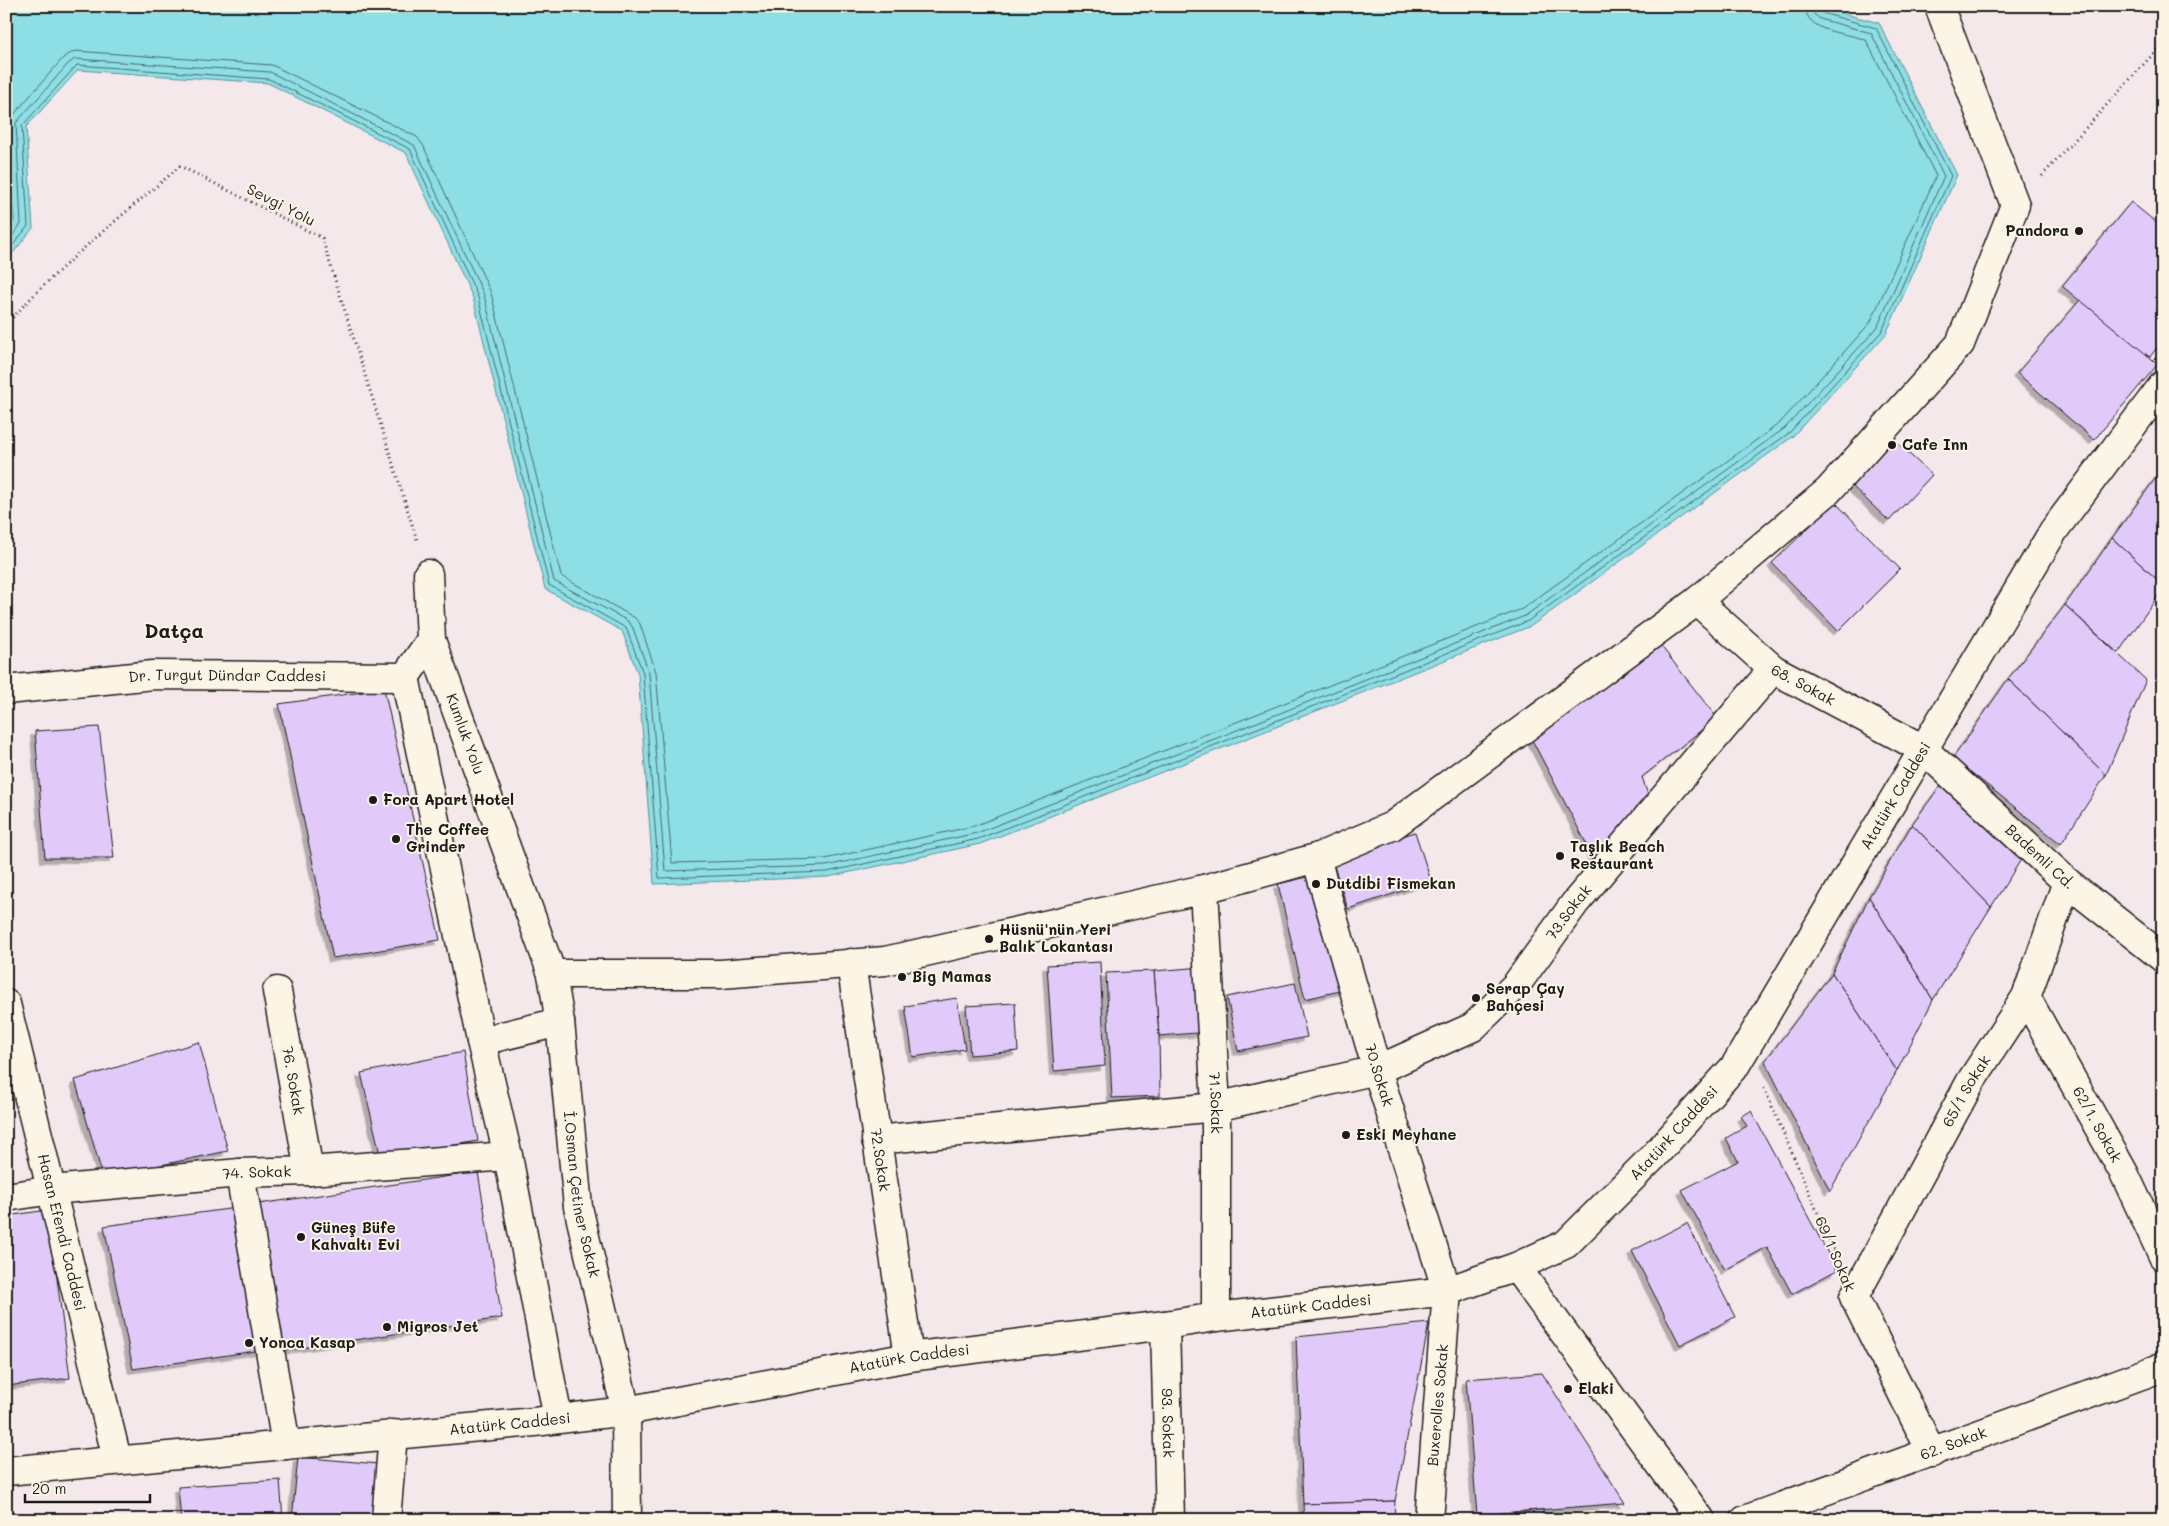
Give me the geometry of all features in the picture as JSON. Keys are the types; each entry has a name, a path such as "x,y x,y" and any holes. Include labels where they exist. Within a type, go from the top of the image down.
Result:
{"street":[{"path":"552,974 721,974 885,961 1204,889 1316,858 1392,826 1697,601 1828,491 1960,344 2015,205 1940,6"},
{"name":"Atatürk Caddesi","path":"6,1471 117,1459 558,1420 626,1411 909,1357 1216,1317 1447,1291 1516,1267 1566,1244 1654,1156 1735,1066 2054,530 2163,384"},
{"name":"Kumluk Yolu","path":"428,574 432,640 552,974"},
{"name":"68. Sokak","path":"1697,601 1774,669 1923,749"},
{"path":"432,640 405,677 481,1041 508,1156 558,1420"},
{"name":"73.Sokak","path":"876,1140 1216,1107 1377,1070 1473,1027 1516,985 1574,903 1774,669"},
{"name":"Dr. Turgut Dündar Caddesi","path":"6,690 153,675 405,677"},
{"name":"Bademli Cd.","path":"1923,749 2067,882 2163,958"},
{"name":"70.Sokak","path":"1316,858 1377,1070 1447,1291"},
{"name":"65/1 Sokak","path":"1854,1296 1971,1081 2026,997 2067,882"},
{"name":"71.Sokak","path":"1204,889 1216,1107 1216,1317"},
{"name":"72.Sokak","path":"850,963 909,1357"},
{"name":"İ.Osman Çetiner Sokak","path":"552,974 560,1022 578,1207 626,1411 627,1520"},
{"name":"76. Sokak","path":"277,992 309,1171"},
{"name":"62/1. Sokak","path":"2026,997 2124,1173 2163,1256"},
{"name":"Hasan Efendi Caddesi","path":"6,1004 117,1459"},
{"path":"481,1041 560,1022"},
{"name":"74. Sokak","path":"6,1197 52,1190 240,1173 309,1171 508,1156"},
{"path":"240,1173 286,1445"},
{"path":"1516,1267 1701,1520"},
{"name":"Buxerolles Sokak","path":"1429,1520 1447,1291"},
{"name":"69/1 Sokak","path":"1854,1296 1932,1453"},
{"name":"93. Sokak","path":"1164,1325 1170,1520"},
{"name":"62. Sokak","path":"1745,1520 2163,1367"},
{"path":"386,1520 393,1434"}],"path":[{"path":"2064,152 2163,43"},
{"name":"Sevgi Yolu","path":"6,325 24,305 86,247 180,166 322,238 428,574"},
{"name":"69/1 Sokak","path":"1735,1066 1756,1070 1854,1296"}],"water":[{"path":"6,6 1815,6 1879,23 1957,175 1886,334 1792,437 1531,626 980,844 828,877 654,884 638,674 622,631 545,589 473,298 406,153 268,83 78,70 26,127 33,228 6,262"}],"building":[{"path":"2131,202 2163,228 2163,340 2149,358 2062,286"},
{"path":"2080,300 2158,364 2094,440 2017,373"},
{"path":"1894,440 1932,475 1889,521 1851,485"},
{"path":"2163,468 2163,585 2112,538"},
{"path":"1835,502 1900,569 1838,631 1772,563"},
{"path":"2112,538 2163,585 2163,589 2118,653 2065,605"},
{"path":"2065,605 2146,680 2106,775 2008,679"},
{"path":"1661,646 1717,718 1642,777 1650,801 1595,860 1532,740"},
{"path":"2008,679 2106,775 2061,844 1953,758"},
{"path":"384,689 440,940 333,958 279,704"},
{"path":"99,727 114,858 45,858 35,731"},
{"path":"1941,785 2022,858 1991,907 1912,824"},
{"path":"1912,824 1991,907 1933,1000 1869,897"},
{"path":"1415,832 1431,881 1348,909 1332,860"},
{"path":"1316,875 1344,990 1305,999 1278,884"},
{"path":"1869,897 1933,1000 1897,1071 1832,973"},
{"path":"1100,962 1105,1066 1054,1071 1047,965"},
{"path":"1203,967 1209,1032 1159,1036 1154,971"},
{"path":"1154,971 1159,1036 1160,1096 1112,1098 1106,973"},
{"path":"1832,973 1897,1071 1830,1191 1765,1061"},
{"path":"1295,983 1307,1037 1238,1051 1227,997"},
{"path":"957,998 965,1049 913,1057 905,1006"},
{"path":"1015,1003 1018,1051 970,1055 966,1006"},
{"path":"199,1042 228,1151 103,1177 75,1080"},
{"path":"463,1052 478,1141 381,1158 361,1073"},
{"path":"1751,1111 1837,1270 1792,1294 1767,1247 1725,1270 1682,1190 1738,1161 1726,1138 1747,1126 1741,1116"},
{"path":"478,1172 502,1318 280,1351 252,1205"},
{"path":"236,1208 262,1350 133,1369 104,1226"},
{"path":"48,1210 70,1378 6,1386 6,1216"},
{"path":"1687,1223 1735,1317 1680,1345 1632,1251"},
{"path":"1429,1323 1395,1501 1303,1504 1296,1337"},
{"path":"1542,1373 1625,1503 1477,1515 1466,1379"},
{"path":"298,1457 379,1464 374,1520 292,1520"},
{"path":"280,1480 283,1520 181,1520 178,1487"},
{"path":"1395,1501 1394,1520 1304,1520 1303,1504"},
{"path":"1543,1510 1543,1520 1477,1520 1477,1515"}],"place":[{"name":"Pandora","path":"2079,231"},
{"name":"Cafe Inn","path":"1892,445"},
{"name":"Fora Apart Hotel","path":"373,800"},
{"name":"The Coffee Grinder","path":"396,839"},
{"name":"Taşlık Beach Restaurant","path":"1560,856"},
{"name":"Dutdibi Fismekan","path":"1316,884"},
{"name":"Hüsnü'nün Yeri Balık Lokantası","path":"989,939"},
{"name":"Big Mamas","path":"902,977"},
{"name":"Serap Çay Bahçesi","path":"1476,998"},
{"name":"Eski Meyhane","path":"1346,1135"},
{"name":"Güneş Büfe Kahvaltı Evi","path":"301,1237"},
{"name":"Migros Jet","path":"387,1327"},
{"name":"Yonca Kasap","path":"249,1343"},
{"name":"Elaki","path":"1568,1389"}],"district":[{"name":"Datça","path":"174,631"}]}
